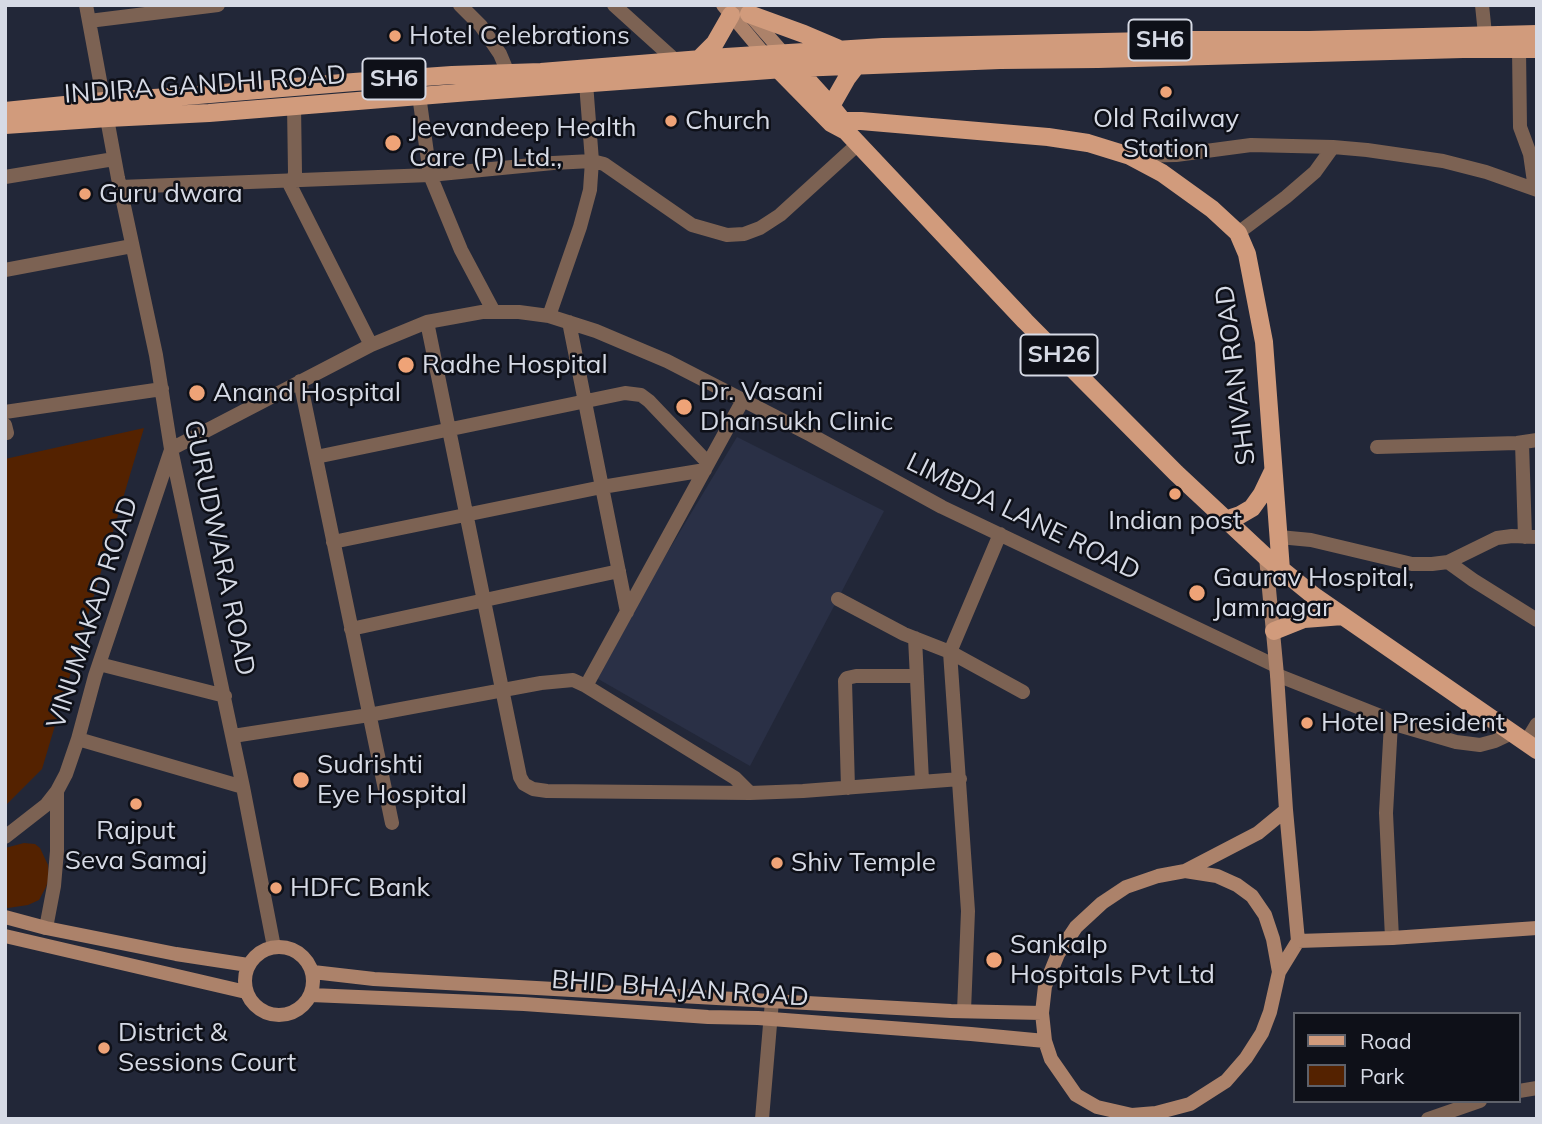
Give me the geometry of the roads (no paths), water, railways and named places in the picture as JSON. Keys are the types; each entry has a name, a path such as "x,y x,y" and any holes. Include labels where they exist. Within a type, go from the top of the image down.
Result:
{"main road":[{"path":"740,9 841,50"},
{"path":"740,9 765,55"},
{"path":"699,59 715,43 740,9"},
{"path":"740,9 786,65"},
{"name":"SH6","path":"786,65 841,50 946,45 1537,34"},
{"name":"SH6","path":"786,65 1528,49"},
{"name":"INDIRA GANDHI ROAD","path":"5,125 186,96 452,75 508,74 765,55"},
{"name":"SH26","path":"765,55 786,65 1025,321 1225,520 1281,570 1343,616 1525,742"},
{"name":"INDIRA GANDHI ROAD","path":"5,111 106,109 209,113 786,65"},
{"path":"842,125 857,65"},
{"name":"SHIVAN ROAD","path":"842,125 1048,137 1088,143 1130,156 1161,173 1212,209 1238,233 1247,254 1264,342 1281,570"},
{"path":"1225,520 1252,508 1274,468"},
{"path":"1266,557 1298,941 1279,972 1262,1033 1247,1058 1226,1081 1190,1104 1131,1117 1097,1107 1076,1095 1052,1059 1045,1041 1042,1013 1045,986 1058,954 1076,927 1102,903 1126,887 1158,876 1185,871 1258,833 1286,810"},
{"path":"1274,631 1304,619 1343,616"},
{"path":"1185,871 1217,876 1237,884 1246,896 1252,896 1265,915 1279,972"},
{"path":"5,918 176,954 248,965"},
{"path":"1298,941 1392,938 1537,928"},
{"path":"5,936 246,992"},
{"path":"274,947 289,948 308,961 313,972 311,995 304,1005 294,1012 282,1015 259,1010 246,992 244,981 248,965 258,953 274,947"},
{"name":"BHID BHAJAN ROAD","path":"313,972 374,979 1042,1013"},
{"name":"BHID BHAJAN ROAD","path":"311,995 524,1004 771,1019 1045,1041"}],"street":[{"name":"GURUDWARA ROAD","path":"86,5 114,159 151,328 171,449 225,696 274,947"},
{"path":"89,21 218,5"},
{"path":"614,5 676,61"},
{"path":"1482,5 1485,34"},
{"path":"463,6 500,54 508,74"},
{"path":"1130,156 1176,155 1251,145 1333,147 1443,161 1486,172 1536,190 1530,154 1520,127 1528,49"},
{"path":"549,316 590,190 592,161 586,83"},
{"path":"419,96 430,175 461,250 494,312"},
{"path":"291,181 295,173 294,105"},
{"path":"120,187 430,175 592,161 604,164 692,225 727,235 744,234 760,228 780,215 842,125"},
{"path":"1238,233 1315,172 1333,147"},
{"path":"5,177 114,159"},
{"path":"291,181 371,345"},
{"path":"5,270 132,246"},
{"name":"LIMBDA LANE ROAD","path":"171,449 371,345 427,322 494,312 549,316 596,331 667,361 811,435 910,490 1391,723 1456,742 1480,745 1495,741 1525,742"},
{"path":"427,322 520,777 524,784 533,789 563,792 750,793 960,779"},
{"path":"569,323 627,612"},
{"path":"300,381 392,823"},
{"path":"5,412 162,388"},
{"path":"316,457 625,393 641,395 649,401 706,466"},
{"path":"586,686 743,400"},
{"path":"1377,447 1522,443 1537,440"},
{"path":"1279,537 1311,540 1412,564 1448,562 1497,538 1531,537 1522,443"},
{"name":"VINUMAKAD ROAD","path":"5,837 46,805 66,774 99,664 171,449"},
{"path":"333,542 706,466"},
{"path":"964,1011 968,911 950,652 1000,534"},
{"path":"1448,562 1537,621"},
{"path":"351,629 619,572"},
{"path":"838,599 915,638 950,652 1023,692"},
{"path":"915,638 922,781"},
{"path":"99,664 225,696"},
{"path":"848,788 845,681 856,676 917,676"},
{"path":"233,736 369,715 559,680 573,681 586,686 735,778 750,793"},
{"path":"1391,723 1386,813 1392,938"},
{"path":"1525,742 1537,724"},
{"path":"78,738 243,787"},
{"name":"VINUMAKAD ROAD","path":"46,928 57,851 57,790"},
{"path":"762,1119 772,1001"},
{"path":"1429,1119 1474,1103"}],"place":[{"name":"Hotel Celebrations","path":"395,36"},
{"name":"Old Railway Station","path":"1166,92"},
{"name":"Church","path":"671,121"},
{"name":"Jeevandeep Health Care (P) Ltd.,","path":"393,143"},
{"name":"Guru dwara","path":"85,194"},
{"name":"Radhe Hospital","path":"406,365"},
{"name":"Anand Hospital","path":"197,393"},
{"name":"Dr. Vasani Dhansukh Clinic","path":"684,407"},
{"name":"Indian post","path":"1175,494"},
{"name":"Gaurav Hospital, Jamnagar","path":"1197,593"},
{"name":"Hotel President","path":"1307,723"},
{"name":"Sudrishti Eye Hospital","path":"301,780"},
{"name":"Rajput Seva Samaj","path":"136,804"},
{"name":"Shiv Temple","path":"777,863"},
{"name":"HDFC Bank","path":"276,888"},
{"name":"Sankalp Hospitals Pvt Ltd","path":"994,960"},
{"name":"District & Sessions Court","path":"104,1048"}]}
